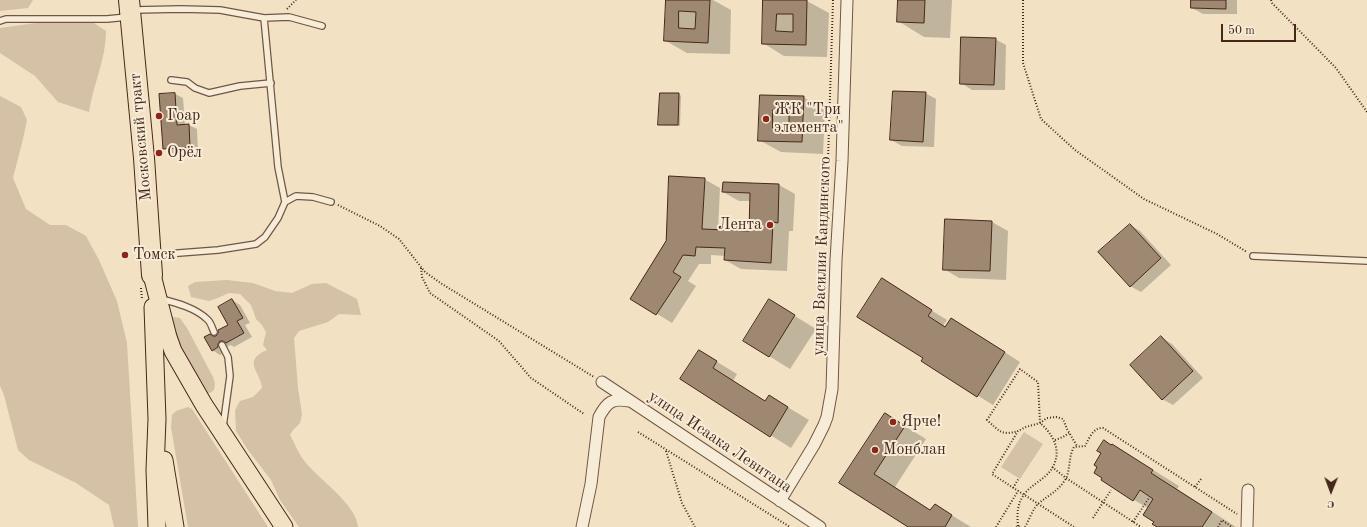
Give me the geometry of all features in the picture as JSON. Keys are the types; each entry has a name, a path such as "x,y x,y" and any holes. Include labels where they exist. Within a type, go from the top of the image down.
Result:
{"highway":[{"name":"Московский тракт","path":"130,9 144,158 152,275"}],"main road":[{"path":"152,275 173,351 222,433 284,527"},
{"path":"152,275 157,419 155,470 157,527"},
{"path":"157,419 175,527"}],"street":[{"name":"улица Василия Кандинского","path":"780,501 814,445 824,425 832,389 835,267 842,161 847,0"},
{"name":"улица Исаака Левитана","path":"602,382 820,527"},
{"path":"582,527 590,484 599,417 604,408 610,402 618,399 630,401"},
{"path":"1247,527 1248,490"}],"lane":[{"path":"0,21 107,19 130,9 181,9 220,10 264,18 289,17 322,26"},
{"path":"150,255 218,250 256,244 265,237 278,218 285,202 278,167 264,18"},
{"path":"171,80 187,82 195,88 208,93 240,86 271,83"},
{"path":"285,202 296,196 314,197 331,202"},
{"path":"1253,256 1367,261"},
{"path":"158,298 195,310 208,321 214,332"},
{"path":"222,345 228,357 230,376 222,433"}],"path":[{"path":"828,160 833,0"},
{"path":"1023,0 1023,63 1042,119 1075,150 1144,199 1217,234 1253,256"},
{"path":"1271,0 1272,3 1336,68 1367,112"},
{"path":"331,202 380,226 399,239 425,272 442,284 602,382"},
{"path":"421,267 422,277 430,293 499,341 531,378 584,414"},
{"path":"1018,527 1017,512 1024,494 1051,470 1056,459 1055,440 1047,429 1040,423 1038,382 1020,369 987,420 1002,433 1009,434 1040,423 1047,418 1056,417 1063,419 1077,446"},
{"path":"1025,527 1038,504 1058,489 1066,478 1071,458 1070,453 1074,447 1085,446 1094,430 1099,427 1103,428 1237,514"},
{"path":"1018,431 992,474 1074,527"},
{"path":"638,432 790,527"},
{"path":"1055,440 1069,433"},
{"path":"666,449 682,503 695,527"},
{"path":"1052,467 1066,478 1141,527"},
{"path":"1013,488 1019,478"},
{"path":"1195,487 1201,478"},
{"path":"1093,518 1110,490"},
{"path":"996,527 1018,491"},
{"path":"1133,522 1149,498"},
{"path":"1218,527 1222,520 1232,527"}],"shaded area":[{"path":"0,0 33,0 28,8 0,11"},
{"path":"36,23 94,23 106,31 102,62 89,112 58,102 35,76 0,53 0,28"},
{"path":"0,96 21,107 27,120 13,178 26,209 50,225 66,225 86,236 99,260 117,301 127,343 138,527 114,527 109,505 76,483 29,460 18,450 4,395 0,386"},
{"path":"227,280 253,283 275,291 292,293 312,284 326,283 357,299 361,315 339,314 328,322 299,331 294,338 298,388 302,414 300,423 290,435 306,463 351,510 356,518 358,527 299,527 280,500 271,480 248,450 236,431 235,410 240,401 253,397 262,388 261,382 254,367 254,363 255,358 259,354 267,350 263,345 266,332 256,319 251,305 240,294 229,293 209,301 191,297 188,286 195,282"},
{"path":"171,318 180,318 187,328 213,377 215,384 214,390 210,393 206,393 181,354"},
{"path":"188,407 192,409 268,527 188,527 171,427 172,415 176,411"},
{"path":"1024,432 1043,444 1020,479 1001,467"}],"building":[{"path":"666,0 710,0 708,43 664,41","holes":["679,11 696,12 695,29 679,28"]},
{"path":"763,0 807,0 806,45 762,44","holes":["777,14 793,14 793,32 776,31"]},
{"path":"898,0 925,0 924,23 897,22"},
{"path":"1191,0 1226,0 1226,9 1191,8"},
{"path":"961,37 996,38 994,85 960,84"},
{"path":"893,91 926,92 923,142 890,140"},
{"path":"175,93 177,125 189,124 190,147 163,149 159,94"},
{"path":"660,93 679,93 678,125 658,125"},
{"name":"ЖК \"Три элемента\"","path":"760,95 804,96 802,142 758,141","holes":["773,110 789,111 789,128 773,128"]},
{"path":"669,176 705,178 702,229 749,231 750,193 722,192 723,182 779,184 778,223 773,222 771,263 724,260 725,248 696,247 695,256 683,255 673,272 681,277 656,315 630,299 666,241"},
{"path":"945,219 992,221 990,271 943,270"},
{"path":"1130,224 1161,258 1130,287 1098,252"},
{"path":"882,278 932,310 928,316 945,327 951,318 1005,352 977,397 921,361 923,358 857,317"},
{"path":"232,299 243,318 237,321 244,333 226,343 220,341 218,347 212,351 204,337 210,334 216,336 218,330 228,325 218,307"},
{"path":"769,299 795,315 769,357 743,341"},
{"path":"1161,336 1193,371 1162,400 1130,365"},
{"path":"699,350 717,361 713,368 765,401 769,395 788,407 770,437 680,379"},
{"name":"Монблан","path":"885,413 905,426 874,474 930,510 935,504 952,515 945,527 908,527 839,483"},
{"path":"1104,440 1153,470 1151,473 1212,512 1202,527 1157,527 1152,524 1154,522 1143,515 1153,499 1140,490 1133,501 1101,480 1102,478 1094,473 1097,467 1094,465 1101,453 1097,451"}],"place":[{"name":"Гоар","path":"159,116"},
{"name":"ЖК \"Три элемента\"","path":"766,119"},
{"name":"Орёл","path":"159,153"},
{"name":"Лента","path":"770,225"},
{"name":"Томск","path":"125,255"},
{"name":"Ярче!","path":"893,422"},
{"name":"Монблан","path":"875,450"}]}
